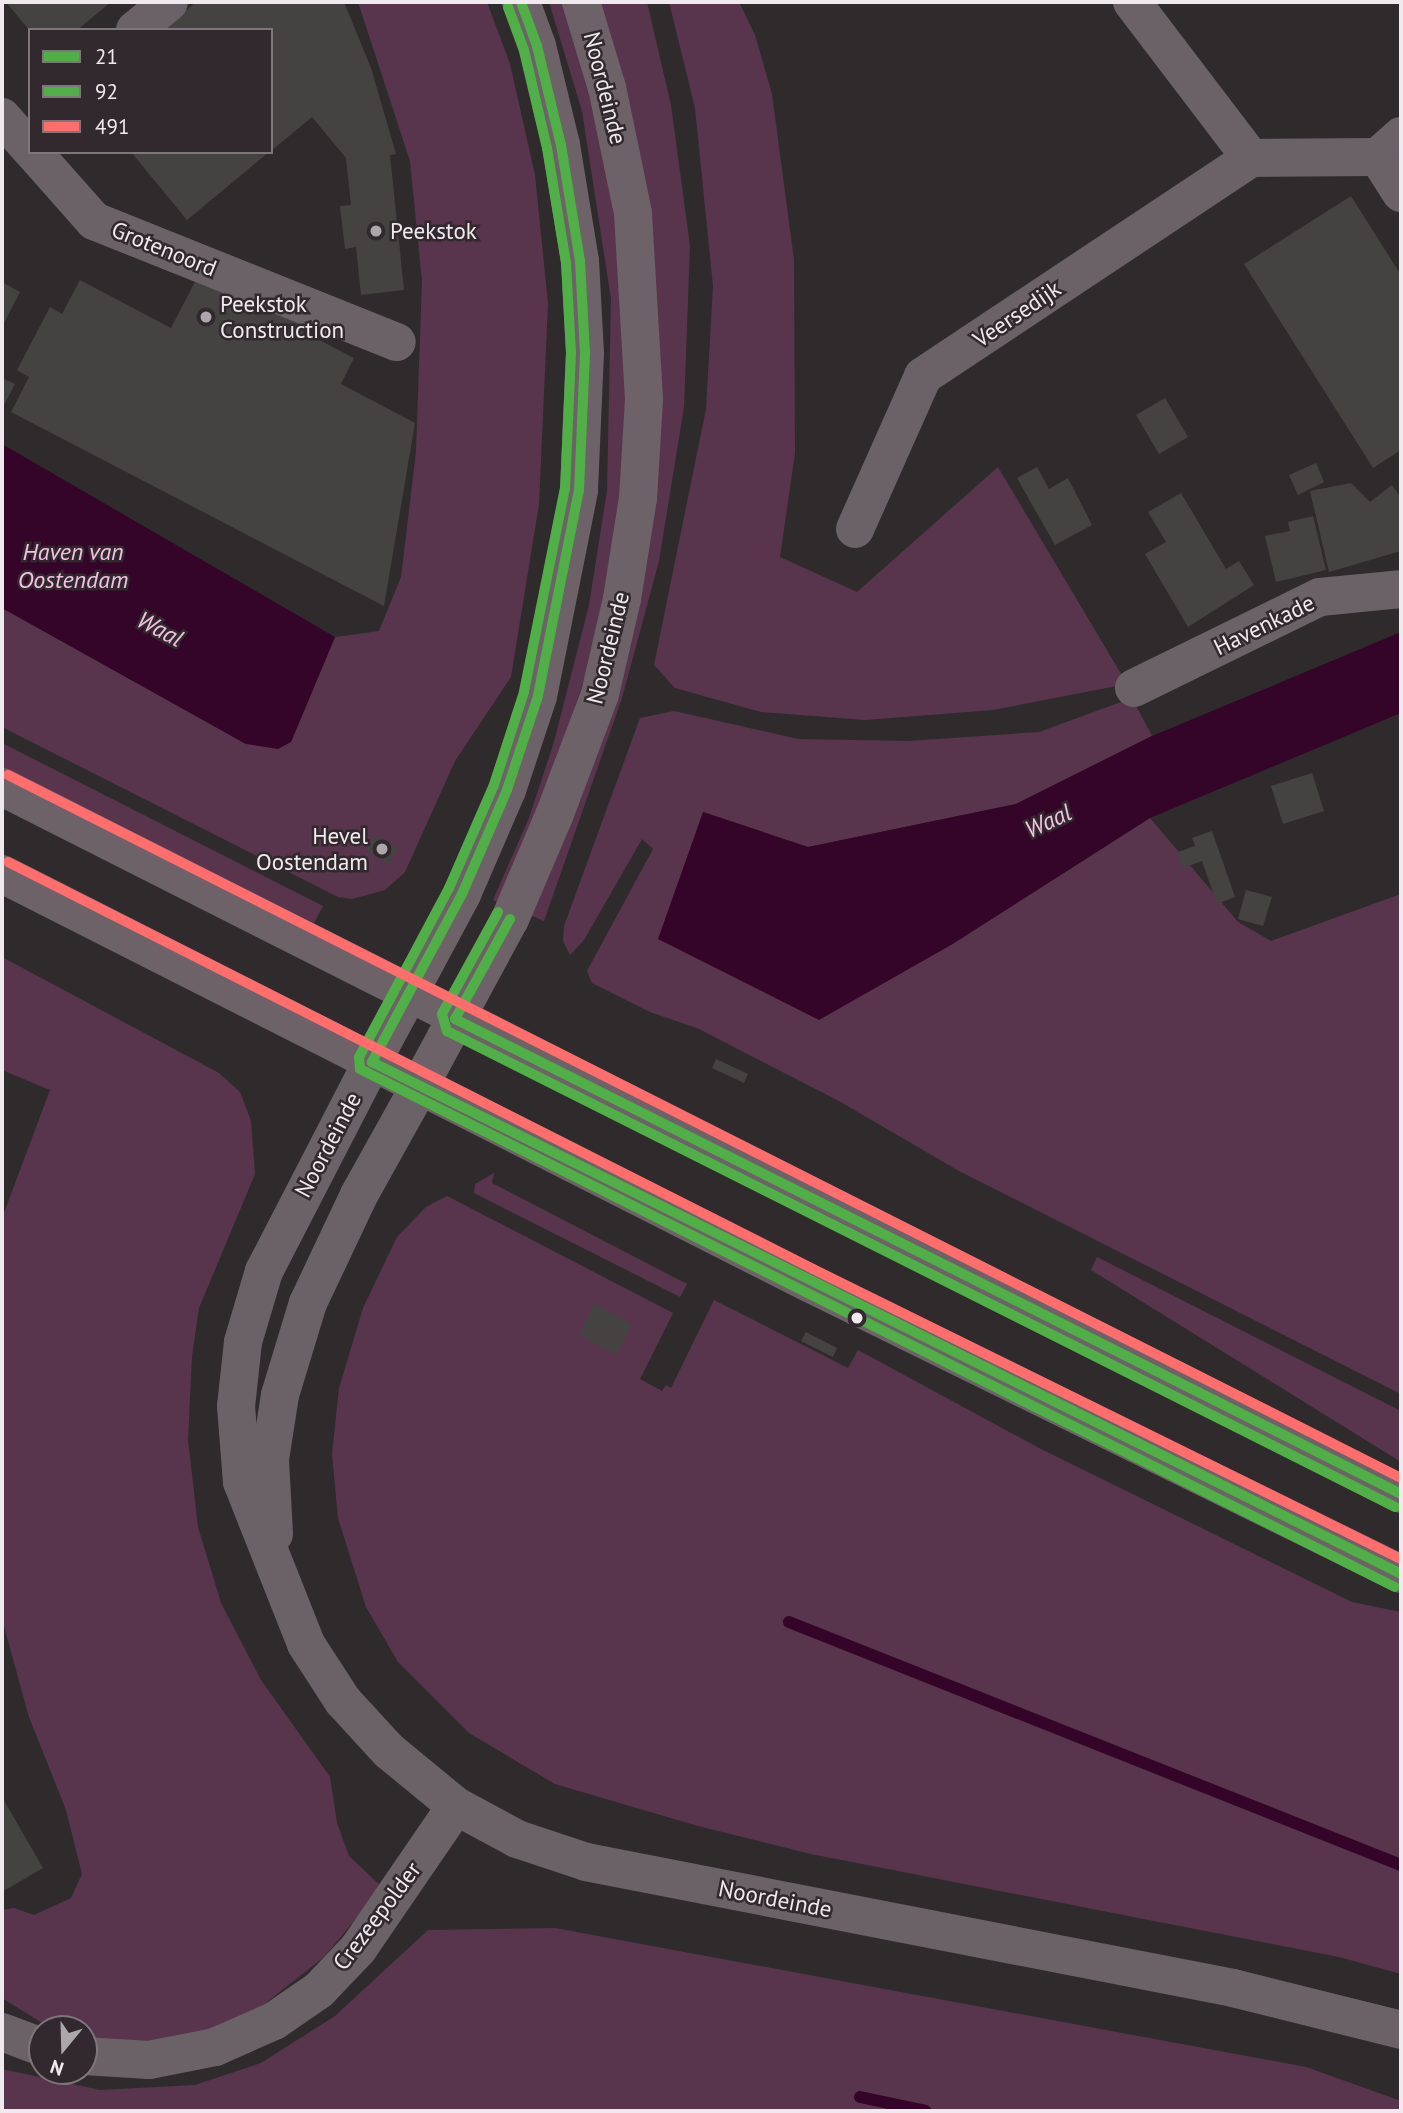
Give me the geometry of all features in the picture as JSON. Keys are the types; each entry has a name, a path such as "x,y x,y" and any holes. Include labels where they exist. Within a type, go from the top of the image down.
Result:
{"main road":[{"name":"Noordeinde","path":"372,1062 481,856 511,779 538,696 579,490 585,353 580,261 561,145 537,46 520,2"},
{"name":"Noordeinde","path":"419,1087 510,919 600,694 622,599 638,498 644,386 633,213 607,88 581,2"},
{"path":"2,787 455,1019 1401,1494"},
{"path":"2,874 419,1087 1401,1574"}],"street":[{"path":"137,28 169,2"},
{"path":"1132,2 1251,158 1390,147 1401,193"},
{"name":"Grotenoord","path":"39,154 94,221 397,342"},
{"name":"Veersedijk","path":"855,529 923,376 1251,158"},
{"name":"Havenkade","path":"1134,688 1321,597 1401,589"},
{"name":"Noordeinde","path":"372,1062 264,1271 243,1342 236,1406 242,1482 306,1644 343,1701 388,1751 456,1806 517,1839 586,1861 1233,1988 1401,2030"},
{"name":"Noordeinde","path":"275,1568 270,1459 280,1395 308,1303 359,1195 419,1087"},
{"name":"Crezeepolder","path":"98,2057 149,2060 215,2047 274,2021 319,1990 358,1949 456,1806"},
{"path":"2,2032 28,2042"}],"shaded area":[{"path":"358,2 487,2 510,64 535,175 548,304 539,504 511,677 455,761 405,872 385,890 352,899 338,897 2,727 2,608 246,744 291,742 335,637 379,631 401,577 416,452 422,281 410,161"},
{"path":"549,2 571,2 631,292 629,478 609,611 504,905 493,900 529,818 554,742 589,605 607,491 611,299 582,111"},
{"path":"594,2 647,2 671,105 690,246 684,407 659,561 622,698 544,921 528,914 655,391"},
{"path":"669,2 739,2 755,35 772,94 794,260 795,453 780,557 857,592 998,467 1127,684 993,710 865,720 761,712 675,688 654,665 706,409 713,286 695,108"},
{"path":"1132,698 1152,736 1016,804 808,847 703,812 951,945 1150,818 1238,922 1271,941 1401,894 1401,1394 959,1171 839,1101 697,1028 650,1012 592,983 587,971 653,849 642,839 584,940 570,955 563,941 564,926 640,718 674,711 798,739 908,741 1039,732"},
{"path":"2,743 323,906 314,923 2,767"},
{"path":"2,957 219,1073 240,1092 251,1121 255,1174 199,1308 192,1356 188,1440 198,1527 221,1603 261,1680 330,1777 337,1823 349,1856 382,1887 324,1957 258,2009 192,2039 125,2045 98,2042 98,2015 29,2015 2,1998 2,1910 14,1908 34,1915 71,1898 82,1874 66,1810 29,1717 2,1619 2,1218 50,1090 2,1070"},
{"path":"494,1173 492,1183 687,1284 680,1297 474,1193 475,1184"},
{"path":"447,1196 673,1313 640,1379 662,1391 666,1385 671,1388 714,1300 848,1368 858,1350 1039,1448 1352,1602 1401,1612 1401,1974 1339,1957 811,1854 698,1826 555,1784 469,1733 398,1662 366,1607 338,1518 332,1454 339,1388 363,1308 397,1237 426,1207"},
{"path":"1097,1257 1401,1411 1401,1462 1091,1270"},
{"path":"555,1928 1306,2067 1401,2101 1401,2111 2,2111 2,2069 28,2075 28,2085 77,2085 100,2090 195,2085 261,2063 335,2016 428,1930"}],"water":[{"name":"Haven van Oostendam","path":"2,444 335,637 291,742 278,749 246,744 2,608"},
{"name":"Waal","path":"1401,632 1401,713 1150,818 951,945 819,1020 658,939 703,812 808,847 1016,804 1152,736"}],"building":[{"path":"6,2 111,2 79,28 28,29"},
{"path":"196,2 344,2 371,68 396,154 390,155 404,290 361,295 356,247 345,249 340,206 351,205 346,158 312,117 273,149 273,28 165,28"},
{"path":"133,154 267,154 187,220"},
{"path":"1351,196 1401,275 1401,450 1373,468 1244,264"},
{"path":"198,276 306,324 302,331 354,358 341,384 415,423 384,606 11,412 29,377 17,370 50,307 62,314 80,280 171,328"},
{"path":"2,282 20,292 2,327"},
{"path":"2,378 15,384 2,409"},
{"path":"1165,398 1188,437 1159,454 1136,415"},
{"path":"1316,463 1324,482 1298,495 1289,475"},
{"path":"1037,467 1049,489 1068,478 1092,525 1055,545 1017,478"},
{"path":"1351,483 1370,502 1392,485 1401,498 1401,551 1329,572 1310,491"},
{"path":"1181,493 1226,569 1239,561 1254,585 1188,627 1145,554 1166,542 1148,512"},
{"path":"1313,516 1326,570 1276,582 1265,536 1290,531 1288,522"},
{"path":"1312,773 1324,811 1283,824 1271,786"},
{"path":"1212,831 1235,897 1217,904 1202,861 1183,868 1178,852 1195,846 1192,838"},
{"name":"Hevel Oostendam","path":"375,835 398,848 388,864 366,851"},
{"path":"1246,890 1272,897 1263,926 1238,919"},
{"path":"716,1059 748,1074 744,1083 712,1068"},
{"path":"594,1304 632,1324 616,1355 579,1335"},
{"path":"806,1332 837,1348 833,1357 801,1341"},
{"path":"2,1797 43,1868 2,1892"}],"waterway":[{"path":"789,1622 1401,1865"},
{"path":"860,2097 926,2111"}],"transit line":[{"name":"21","path":"521,2 537,46 561,145 580,261 585,353 579,490 538,696 507,790 462,894 372,1062 1401,1574"},
{"name":"92","path":"508,7 524,50 547,148 566,263 571,353 565,488 524,692 494,785 449,888 359,1057 360,1069 1395,1587"},
{"name":"491","path":"8,775 1401,1478"},
{"name":"491","path":"8,862 813,1269 1401,1559"},
{"name":"92","path":"498,912 442,1014 447,1031 1395,1507"},
{"name":"21","path":"510,919 455,1019 1401,1494"}],"place":[{"name":"Peekstok","path":"376,231"},
{"name":"Peekstok Construction","path":"206,317"},
{"name":"Hevel Oostendam","path":"382,849"}]}
